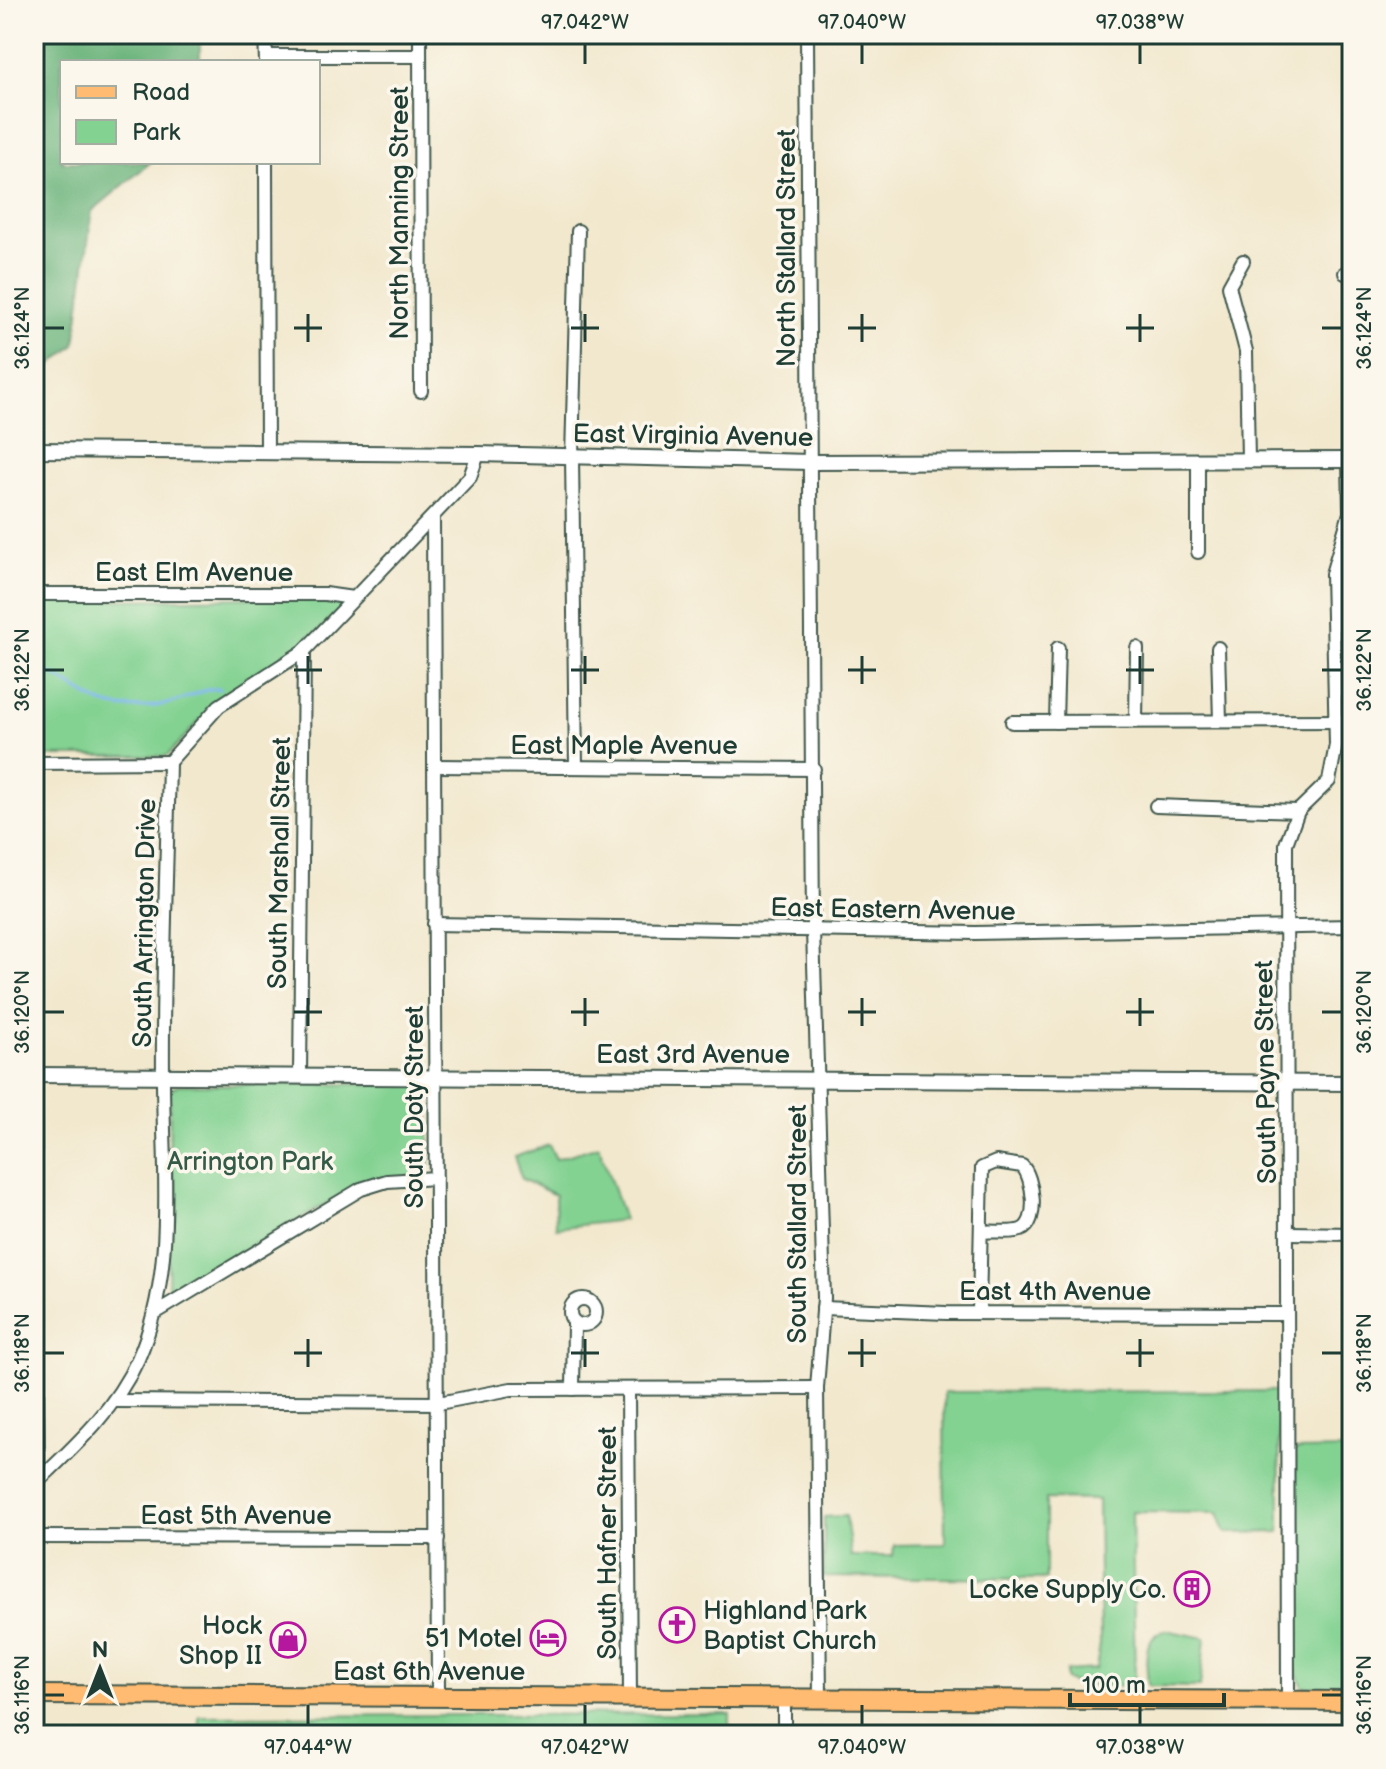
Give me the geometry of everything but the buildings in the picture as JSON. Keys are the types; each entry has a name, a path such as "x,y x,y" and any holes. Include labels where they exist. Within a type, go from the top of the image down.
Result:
{"main road":[{"name":"East 6th Avenue","path":"34,1695 1352,1701"}],"street":[{"path":"265,34 266,59 420,56"},
{"name":"North Manning Street","path":"420,34 421,391"},
{"name":"North Stallard Street","path":"807,34 810,462"},
{"path":"266,164 267,451"},
{"path":"576,767 572,457 578,231"},
{"path":"1243,261 1229,286 1246,351 1248,460"},
{"name":"East Virginia Avenue","path":"34,450 478,454 810,462 1351,460"},
{"name":"South Arrington Drive","path":"36,1483 91,1430 115,1401 137,1360 155,1313 165,1265 163,1076 169,762 219,706 304,651 470,477 478,454"},
{"path":"1198,460 1198,552"},
{"name":"South Payne Street","path":"1288,1701 1286,844 1298,811 1329,781 1336,745 1332,574 1350,513 1351,460"},
{"name":"South Stallard Street","path":"810,462 813,930 820,1078 823,1308 817,1388 820,1698"},
{"name":"South Doty Street","path":"433,517 438,1697"},
{"name":"East Elm Avenue","path":"34,594 325,594 353,598"},
{"path":"1056,722 1058,648"},
{"path":"1136,721 1137,648"},
{"path":"1218,648 1220,721"},
{"name":"South Marshall Street","path":"300,1076 304,651"},
{"path":"1012,722 1352,721"},
{"path":"34,763 169,762"},
{"name":"East Maple Avenue","path":"435,766 814,769"},
{"path":"1156,806 1298,811"},
{"name":"East Eastern Avenue","path":"434,924 975,933 1352,926"},
{"name":"East 3rd Avenue","path":"34,1075 1352,1083"},
{"path":"34,1107 36,1483"},
{"path":"979,1312 981,1232 984,1165 1010,1162 1022,1166 1030,1179 1031,1218 1027,1225 1021,1230 981,1232"},
{"path":"155,1313 361,1189 387,1181 436,1178"},
{"path":"1289,1233 1352,1234"},
{"name":"East 4th Avenue","path":"823,1308 1287,1314"},
{"path":"573,1389 574,1324"},
{"path":"115,1401 439,1403 511,1389 817,1388"},
{"name":"South Hafner Street","path":"628,1389 630,1698"},
{"name":"East 5th Avenue","path":"34,1537 438,1538"},
{"path":"784,1698 784,1735"}],"green space":[{"path":"34,34 200,34 200,60 60,60 60,164 149,164 92,211 75,345 48,367 34,222"},
{"path":"326,597 348,602 302,647 214,705 167,756 34,756 34,601"},
{"name":"Arrington Park","path":"428,1084 430,1165 422,1174 358,1185 168,1296 170,1089 178,1085"},
{"path":"549,1145 556,1159 599,1146 624,1220 556,1228 555,1195 522,1179 514,1157"},
{"path":"1344,1384 1352,1384 1352,1687 1303,1687 1295,1667 1295,1450 1350,1449"},
{"path":"1279,1391 1280,1532 1226,1533 1218,1513 1132,1512 1133,1686 1076,1685 1066,1679 1066,1671 1096,1669 1100,1644 1098,1500 1046,1499 1046,1579 824,1577 824,1517 846,1516 851,1556 893,1556 894,1545 945,1544 944,1392"},
{"path":"1165,1630 1205,1638 1200,1687 1148,1686 1148,1646 1157,1634"},
{"path":"730,1714 730,1735 199,1735 199,1716"}],"waterway":[{"path":"34,665 94,700 122,707 166,704 207,690 220,689"}],"place":[{"name":"Locke Supply Co.","path":"1192,1589"},
{"name":"Highland Park Baptist Church","path":"677,1625"},
{"name":"51 Motel","path":"548,1638"},
{"name":"Hock Shop II","path":"288,1640"}]}
